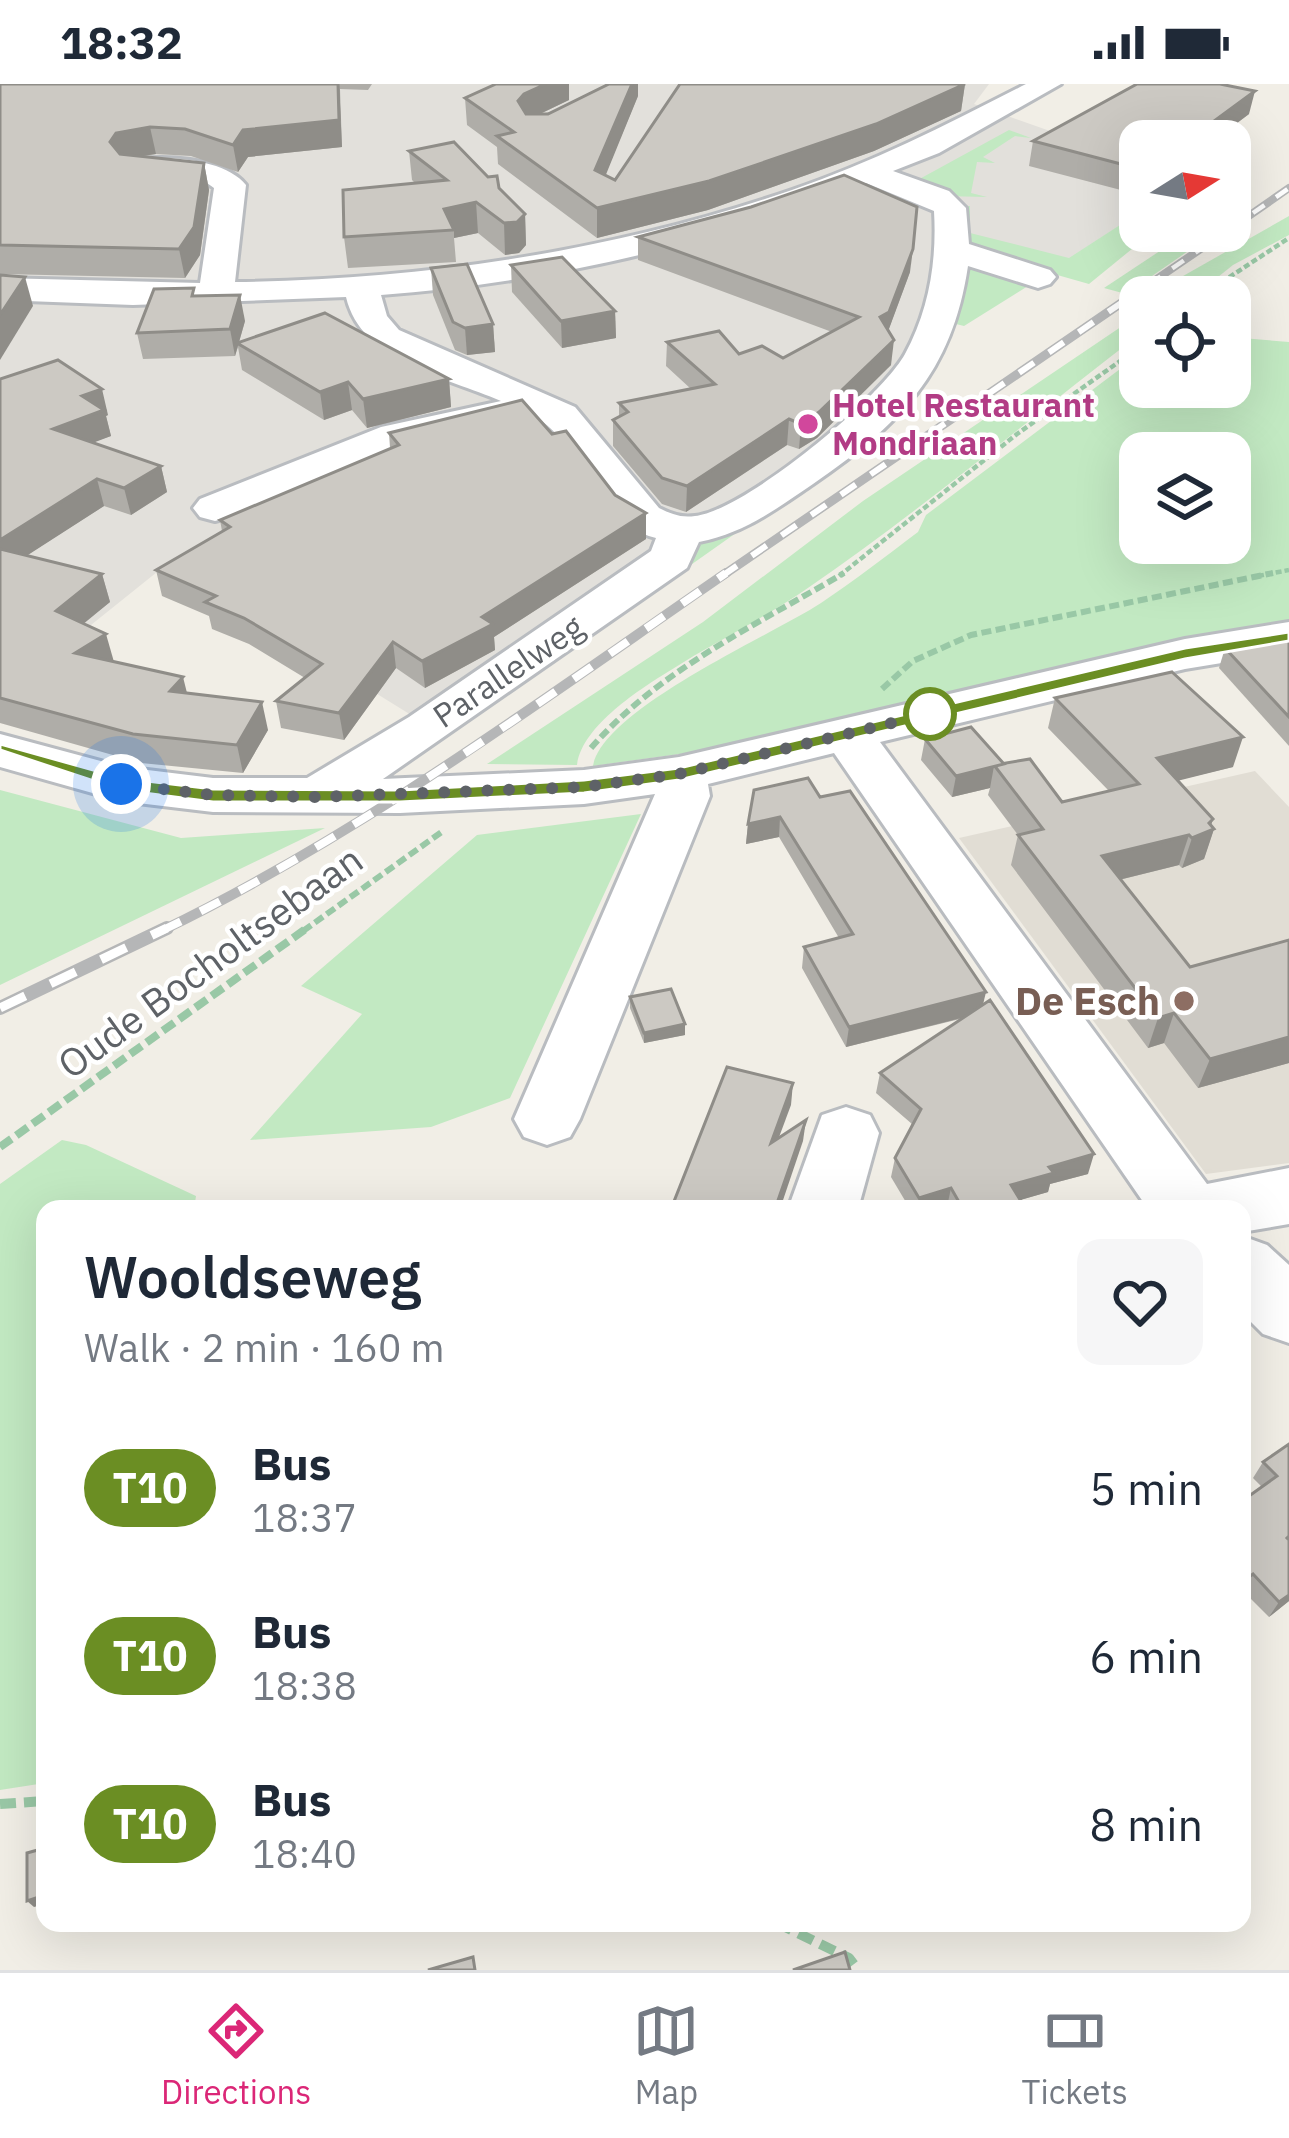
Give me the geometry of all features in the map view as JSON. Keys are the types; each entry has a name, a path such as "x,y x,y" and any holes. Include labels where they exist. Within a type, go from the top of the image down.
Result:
{"street":[{"path":"0,289 216,292 359,284 489,270 628,246 755,214 871,173 955,131 988,97 1047,84"},
{"path":"137,169 215,173 230,185 216,292"},
{"path":"359,284 369,318 386,338 542,404 576,425 638,514 657,525 681,530 730,522 877,417 914,371 936,326 952,250 951,214 944,203 871,173"},
{"path":"952,250 1039,277"},
{"path":"215,508 396,436 542,404"},
{"name":"Parallelweg","path":"315,797 427,728 671,558 681,530"},
{"path":"0,750 121,784 169,791 315,797 681,785 860,731 1185,653 1289,637"},
{"path":"860,731 1180,1200"},
{"path":"547,1119 681,785"},
{"path":"826,1200 846,1133"},
{"path":"1251,1203 1289,1196"},
{"path":"1251,1275 1289,1312"}],"path":[{"path":"1231,276 1289,238"},
{"path":"584,787 583,761 618,717 673,674 848,572 1017,434 1119,362"},
{"path":"860,731 894,675 971,635 1289,570"},
{"name":"Oude Bocholtsebaan","path":"0,1147 453,825"},
{"path":"0,1804 36,1802"},
{"path":"796,1932 849,1958 858,1970"}],"shaded area":[{"path":"0,84 989,84 974,104 1050,131 1119,146 1119,226 1034,282 957,323 922,384 445,736 167,564 0,698"},
{"name":"De Esch","path":"1255,771 1289,807 1289,1163 1206,1174 959,838"}],"green space":[{"path":"1009,130 1031,138 1015,136 983,157 995,163 977,162 971,193 987,197 943,196 914,182"},
{"path":"958,206 970,206 970,233 1069,258 1119,226 1119,252 1128,252 1089,284 969,250"},
{"path":"1289,216 1289,235 1219,276 1183,276 1225,252 1251,252 1251,238"},
{"path":"1158,252 1187,252 1152,276 1122,276"},
{"path":"964,263 1036,281 964,326 956,324 922,384 875,435 393,775 371,776 687,545 871,437"},
{"path":"1119,278 1119,292 1104,288"},
{"path":"1119,328 1119,350 890,529 789,601 629,698 589,736 577,765 487,764 703,622 863,501"},
{"path":"1251,339 1289,342 1289,621 1179,639 738,746 593,766 604,744 626,721 692,675 846,586 918,532 926,515 1119,370 1119,408 1251,408"},
{"path":"0,790 181,838 325,828 0,985"},
{"path":"641,814 510,1098 431,1127 250,1140 362,1014 301,986 477,835"},
{"path":"62,1140 86,1145 196,1196 195,1200 36,1200 36,1784 0,1790 0,1184"}],"building":[{"path":"0,84 338,84 339,120 243,130 233,145 185,129 150,127 116,133 110,142 120,154 204,163 194,227 179,249 0,245"},
{"path":"496,84 546,84 518,101 526,114 548,114 609,84 632,84 595,170 615,180 680,84 965,84 876,124 709,181 597,208 497,136 514,132 465,98"},
{"path":"1137,84 1220,84 1255,91 1216,120 1119,120 1119,164 1033,141"},
{"path":"454,142 488,177 497,176 499,188 525,214 517,222 504,223 476,202 444,209 454,230 344,237 343,190 447,180 409,151"},
{"path":"844,175 917,207 913,249 889,312 880,317 894,340 801,424 789,419 687,486 662,478 613,420 628,412 619,403 715,384 667,342 719,331 739,354 762,346 783,358 859,317 638,237 751,207"},
{"path":"562,257 615,311 561,321 511,265"},
{"path":"467,264 493,324 465,328 453,322 431,268"},
{"path":"0,275 25,277 0,315"},
{"path":"194,288 192,296 240,295 230,329 137,333 154,289"},
{"path":"325,313 449,379 363,399 348,382 320,392 237,343"},
{"path":"58,360 102,389 82,396 104,410 53,429 161,466 124,488 97,479 0,540 0,379"},
{"path":"522,400 552,434 566,431 615,495 646,513 482,617 493,624 422,661 393,642 339,713 276,701 322,664 244,618 205,602 216,596 156,570 230,527 220,520 399,445 389,433"},
{"path":"0,549 102,574 56,611 106,634 75,653 183,677 170,691 262,702 237,745 133,734 0,698"},
{"path":"1289,638 1289,717 1225,648"},
{"path":"1172,672 1243,737 1157,758 1213,819 1209,823 1214,829 1102,856 1190,967 1289,940 1289,1037 1210,1059 1174,1013 1158,1018 1018,835 1043,829 994,765 1030,759 1062,802 1139,784 1055,698"},
{"path":"971,727 1004,764 956,776 925,739"},
{"path":"808,778 820,797 850,791 986,992 849,1027 804,947 853,934 780,817 748,824 754,790"},
{"path":"671,989 685,1024 644,1033 630,997"},
{"path":"990,1000 1094,1154 1049,1167 1054,1173 1011,1185 1020,1200 958,1200 951,1188 919,1198 895,1158 921,1109 880,1073"},
{"path":"727,1067 793,1083 771,1143 806,1120 778,1200 675,1200"},
{"path":"1289,1444 1289,1595 1279,1602 1251,1575 1251,1495 1277,1476 1263,1462"},
{"path":"36,1850 36,1898 27,1901 27,1853"},
{"path":"845,1952 850,1970 793,1970"},
{"path":"473,1957 475,1970 428,1970"}],"railway":[{"path":"1251,214 1289,188"},
{"path":"1161,276 1196,252"},
{"path":"722,576 1119,305"},
{"path":"165,929 380,808 726,573"},
{"path":"0,1008 165,929"},
{"path":"161,931 165,929"}],"bus line":[{"name":"T10","path":"0,750 121,784 213,795 400,796 584,787 679,774 1185,653 1289,637"}],"place":[{"name":"Hotel Restaurant Mondriaan","path":"808,424"},
{"name":"De Esch","path":"1184,1001"}],"route":[{"path":"121,784 213,795 315,797 584,787 679,774 930,714"}]}
